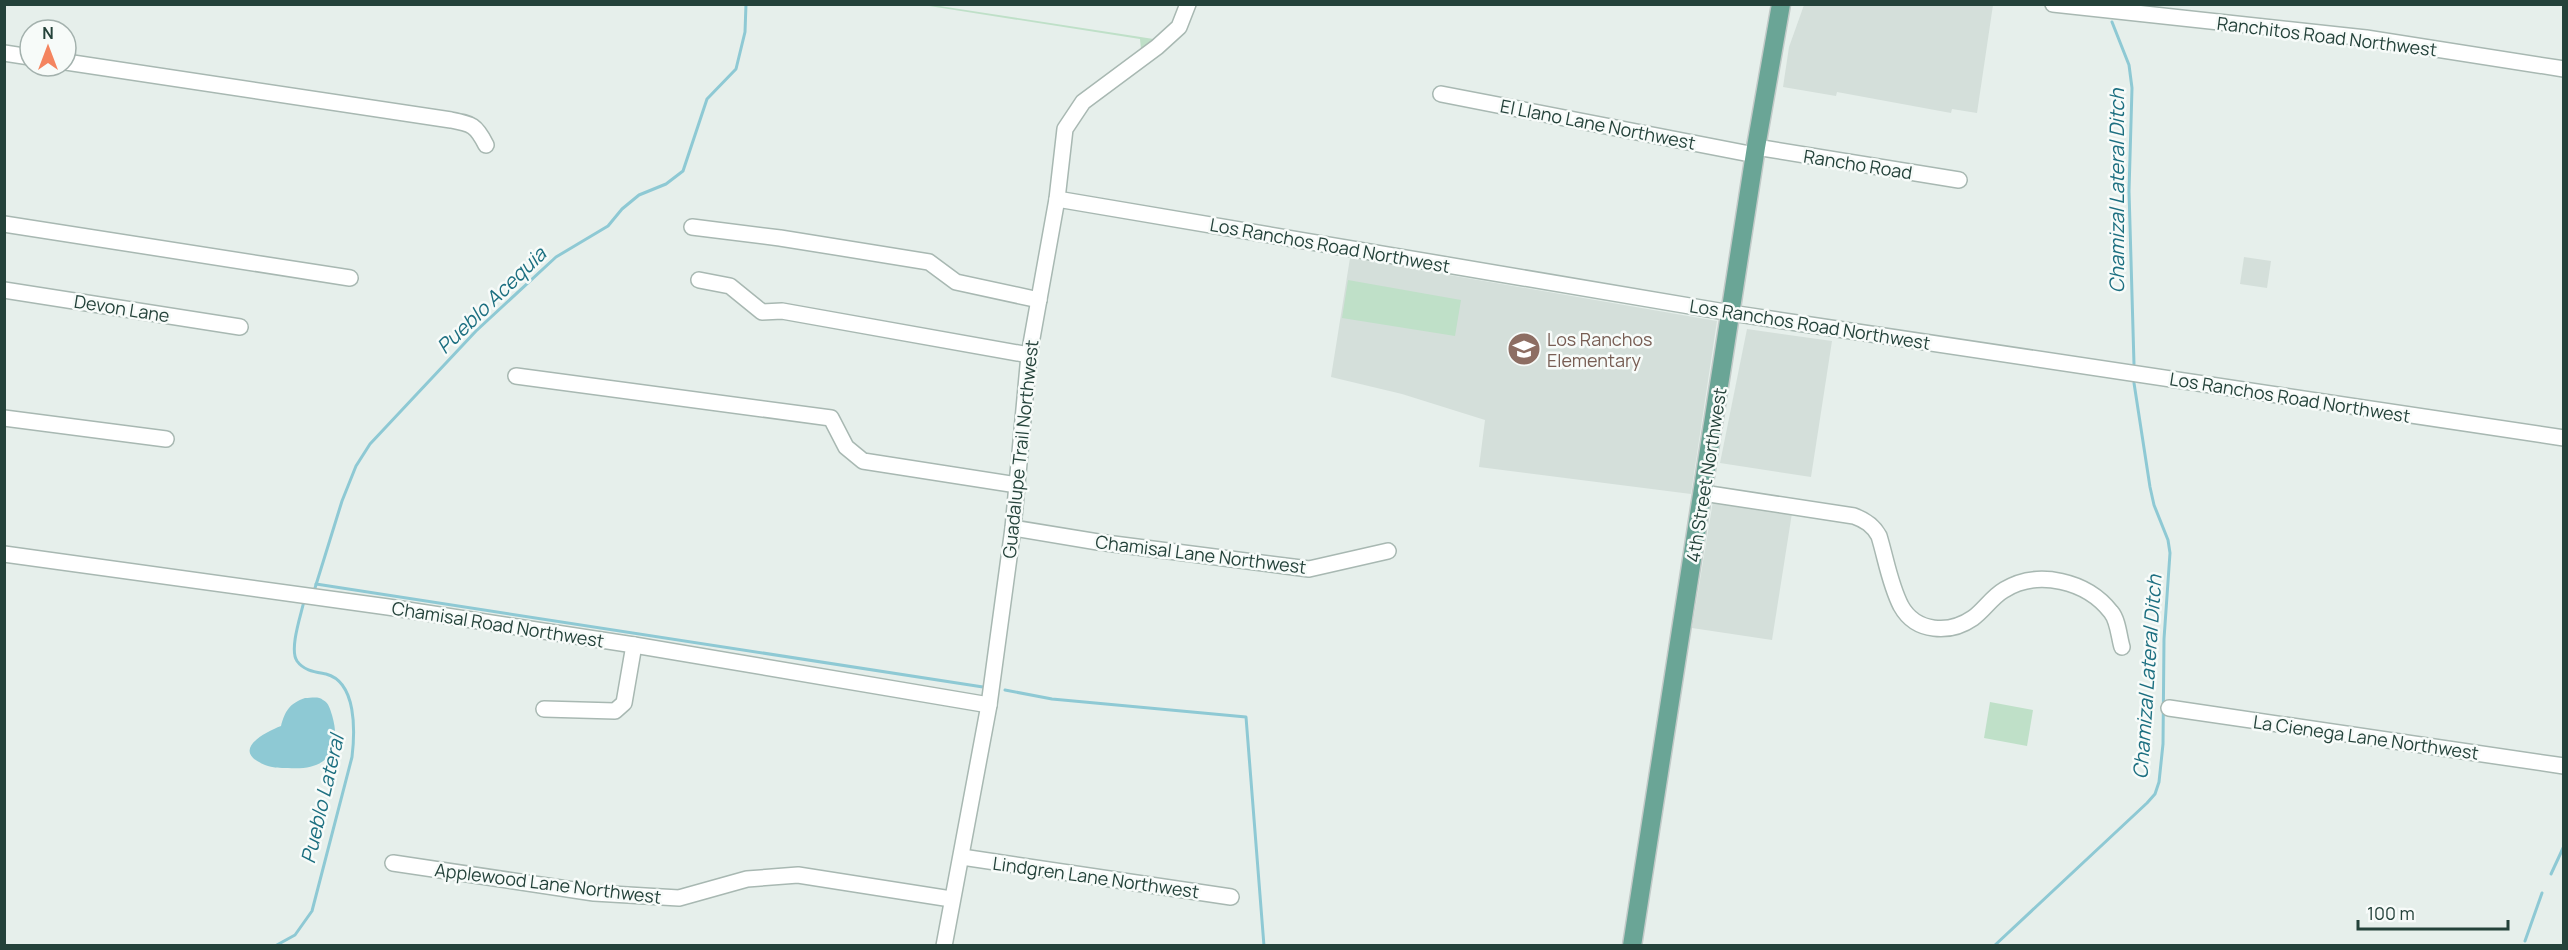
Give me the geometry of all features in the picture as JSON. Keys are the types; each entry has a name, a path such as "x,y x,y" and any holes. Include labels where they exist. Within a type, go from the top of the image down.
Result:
{"main road":[{"name":"4th Street Northwest","path":"1632,945 1781,4"}],"street":[{"name":"Guadalupe Trail Northwest","path":"944,945 989,705 1017,485 1029,355 1057,199 1065,129 1083,102 1157,47 1179,27 1188,4"},
{"name":"Ranchitos Road Northwest","path":"2053,4 2366,38 2564,69"},
{"path":"78,64 472,124 479,131 486,145"},
{"name":"El Llano Lane Northwest","path":"1441,94 1756,151"},
{"name":"Rancho Road","path":"1756,151 1959,180"},
{"name":"Los Ranchos Road Northwest","path":"1057,199 1731,313 2564,438"},
{"path":"4,224 350,278"},
{"path":"692,227 780,238 929,262 956,282 1039,300"},
{"path":"699,280 730,286 762,312 782,311 1029,355"},
{"name":"Devon Lane","path":"4,290 240,327"},
{"path":"516,376 831,418 846,447 863,461 1017,485"},
{"path":"4,418 166,439"},
{"path":"1702,493 1774,502 1854,516 1863,520 1874,527 1879,536 1902,607 1910,617 1923,625 1937,630 1952,627 1972,618 2004,590 2027,581 2049,580 2071,583 2091,594 2113,613 2122,647"},
{"name":"Chamisal Lane Northwest","path":"1012,528 1098,542 1309,569 1388,551"},
{"name":"Chamisal Road Northwest","path":"4,554 388,607 634,645 989,705"},
{"path":"544,709 615,711 624,703 634,645"},
{"name":"La Cienega Lane Northwest","path":"2169,708 2564,766"},
{"name":"Lindgren Lane Northwest","path":"962,857 1231,897"},
{"name":"Applewood Lane Northwest","path":"393,863 594,892 669,898 679,898 747,879 798,875 951,899"}],"shaded area":[{"path":"1804,5 1993,5 1977,113 1952,109 1951,113 1837,92 1836,96 1783,87 1789,47"},
{"path":"2244,257 2271,261 2267,288 2240,284"},
{"name":"Los Ranchos Elementary","path":"1350,258 1717,321 1691,494 1479,467 1485,420 1402,394 1331,377"},
{"path":"1747,329 1832,341 1811,477 1720,463"},
{"path":"1713,501 1792,513 1772,640 1692,628"}],"green space":[{"path":"923,5 1160,40 1141,49 1140,39"},
{"path":"1348,280 1461,300 1455,336 1342,318"},
{"path":"1990,702 2033,710 2027,746 1984,738"}],"water":[{"path":"305,698 321,699 330,708 335,728 335,740 328,757 321,763 301,768 274,767 255,760 250,754 253,743 266,733 281,726 289,708 295,702"}],"waterway":[{"name":"Pueblo Acequia","path":"315,588 342,501 356,466 370,444 476,331 556,257 608,226 622,209 639,195 666,184 683,171 707,99 736,69 745,32 746,4"},
{"name":"Chamizal Lateral Ditch","path":"2112,22 2129,65 2132,88 2129,191 2134,364"},
{"name":"Chamizal Lateral Ditch","path":"1994,946 2147,803 2155,794 2159,782 2163,744 2164,639 2170,553 2168,540 2154,505 2150,487 2134,383"},
{"path":"316,584 983,687"},
{"name":"Pueblo Lateral","path":"275,946 295,935 312,911 353,747 352,709 344,687 336,679 326,674 303,667 295,656 295,640 304,601"},
{"path":"1005,690 1052,699 1246,717 1264,946"},
{"path":"2551,874 2564,846"},
{"path":"2525,941 2542,893"}],"place":[{"name":"Los Ranchos Elementary","path":"1524,349"}]}
